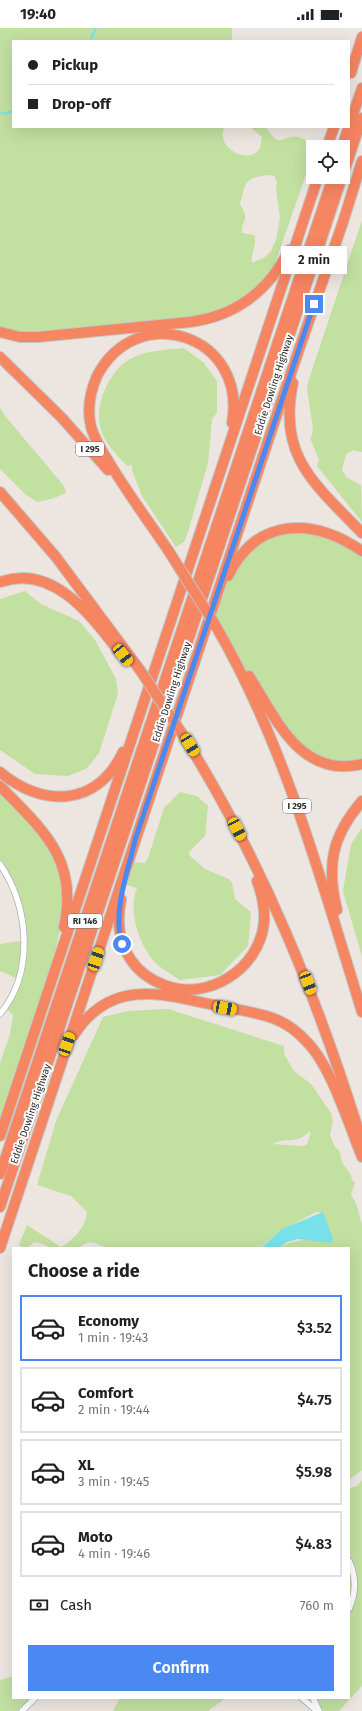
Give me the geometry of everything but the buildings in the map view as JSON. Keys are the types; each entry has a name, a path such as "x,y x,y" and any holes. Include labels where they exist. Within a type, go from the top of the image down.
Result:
{"highway":[{"path":"350,75 362,37"},
{"path":"350,75 362,50"},
{"path":"350,123 362,88"},
{"name":"Eddie Dowling Highway","path":"350,155 362,118"},
{"path":"329,140 334,128"},
{"path":"344,140 348,128"},
{"path":"344,222 362,161"},
{"path":"0,1248 310,318 362,174"},
{"path":"0,1136 316,184"},
{"name":"Eddie Dowling Highway","path":"0,1174 330,184"},
{"name":"Eddie Dowling Highway","path":"0,1207 340,184"},
{"path":"0,332 20,337 38,338 190,322 220,316 246,302 269,282 286,257 306,216"},
{"path":"310,318 290,395 289,416 291,438 298,459 310,478 362,533"},
{"path":"168,550 118,476 100,446 92,428 90,406 94,385 104,366 117,352 132,342 142,338 168,334 193,340 205,347 216,357 228,375 234,402 232,425 221,472"},
{"name":"I 295","path":"0,357 86,444 131,500 168,550 216,626 259,710 292,790 362,1012"},
{"path":"0,492 69,574 139,672 181,732 232,820 279,915 304,973 340,1072 362,1142"},
{"path":"213,606 231,570 241,554 252,543 272,532 291,528 312,530 343,540 362,551"},
{"path":"0,582 20,578 35,579 50,584 63,591 90,617 139,672"},
{"path":"216,626 284,732 298,748 314,759 331,765 350,766 362,764"},
{"path":"0,772 22,788 41,795 65,796 83,792 101,782 116,766 141,712"},
{"path":"0,786 46,835 58,856 66,880 67,902 65,923 46,998"},
{"path":"356,994 334,898 331,872 332,856 337,839 348,818 362,801"},
{"path":"135,840 119,912 119,931 125,950 136,966 156,982 169,987 182,989 203,988 224,981 241,967 255,950 262,929 264,908 262,895 232,820"},
{"path":"63,1058 75,1033 87,1017 104,1004 125,996 155,994 270,1017 285,1024 298,1033 319,1057 336,1092 362,1157"},
{"path":"0,1242 5,1230"}],"street":[{"path":"0,864 9,878 16,895 21,915 24,946 22,966 17,988 11,1000 0,1014"},
{"path":"350,1565 354,1583 353,1596 350,1606"},
{"path":"22,1711 34,1699"},
{"path":"303,1699 318,1711"},
{"path":"313,1699 318,1711"}],"green space":[{"path":"0,28 232,28 232,40 12,40 12,128 224,128 223,136 225,143 234,152 246,156 252,155 256,152 260,147 262,137 251,128 267,128 275,139 279,140 293,136 306,141 306,174 275,263 268,276 270,278 228,313 35,339 0,333","holes":["266,175 274,176 277,182 276,188 280,218 276,240 271,251 265,257 252,263 252,256 255,246 254,235 242,233 245,214 240,204 245,187 249,180"]},
{"path":"362,220 362,452 353,450 346,454 342,470 347,478 361,485 362,522 317,466 319,460 310,438 313,429 307,389 308,382"},
{"path":"184,348 204,363 217,381 217,413 212,419 208,463 188,532 184,542 176,547 142,496 132,470 132,465 127,466 107,443 100,426 99,417 102,398 110,379 123,364 136,356 143,354"},
{"path":"0,408 64,486 66,493 38,502 26,495 0,469"},
{"path":"300,530 336,540 362,555 362,765 320,764 281,730 218,626 213,609 227,578 261,539"},
{"path":"25,591 41,604 79,621 95,640 116,679 118,694 99,753 86,769 68,776 35,774 0,750 0,599"},
{"path":"0,790 43,833 55,854 66,902 53,962 0,1132 0,1063 10,1034 13,1015 5,1007 18,979 0,971 0,944 21,941 19,918 8,882 0,868"},
{"path":"180,792 197,796 208,806 205,836 189,852 189,855 205,869 229,879 232,883 235,899 251,912 248,946 220,975 180,980 158,965 147,952 142,943 134,915 134,897 137,888 124,884 129,862 145,863 148,858 164,808"},
{"path":"362,828 362,957 343,891 351,844"},
{"path":"168,1009 284,1046 284,1054 294,1071 311,1084 331,1113 333,1121 330,1135 335,1147 339,1150 342,1162 351,1175 352,1180 355,1182 351,1195 356,1203 362,1225 362,1470 350,1479 350,1247 280,1247 296,1241 328,1238 323,1214 318,1212 314,1213 280,1231 261,1247 105,1247 90,1242 80,1247 61,1247 75,1237 82,1227 87,1212 71,1196 37,1185 56,1121 103,1017 128,1011","holes":["310,1131 307,1145 302,1146 273,1144 282,1141 296,1140 305,1136"]},
{"path":"27,1225 61,1247 48,1247 34,1242 27,1247 20,1246 19,1244"},
{"path":"362,1480 362,1686 339,1711 317,1711 311,1699 350,1699 350,1488 357,1486"},
{"path":"12,1676 12,1699 29,1699 19,1711 0,1711 0,1680"},
{"path":"119,1699 225,1699 208,1711 113,1711"}],"water":[{"path":"323,1212 333,1239 332,1243 298,1239 287,1242 280,1247 262,1247 282,1229"}],"waterway":[{"path":"90,40 96,28"},
{"path":"0,112 4,114 12,111"}],"route":[{"path":"122,944 118,919 121,898 135,840 314,304"}]}
